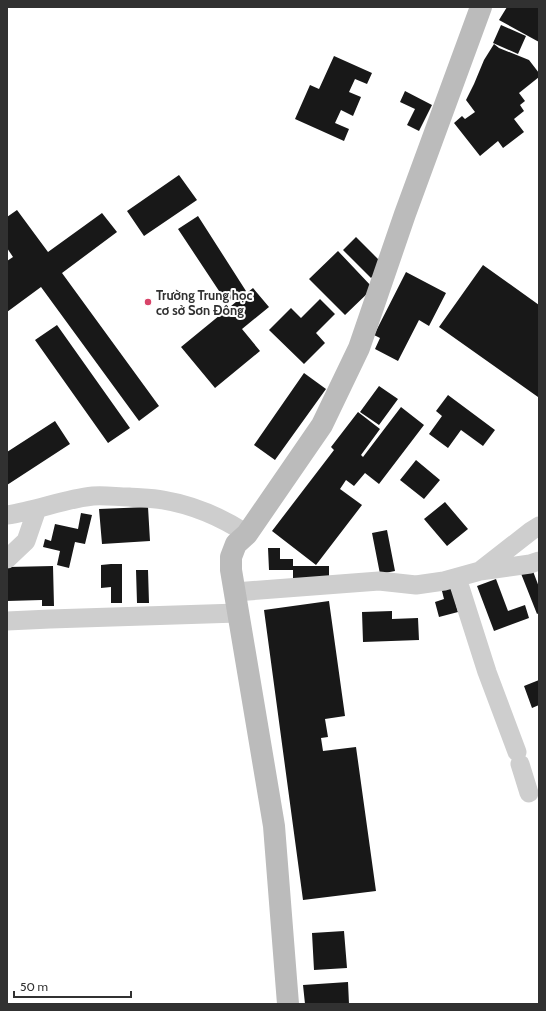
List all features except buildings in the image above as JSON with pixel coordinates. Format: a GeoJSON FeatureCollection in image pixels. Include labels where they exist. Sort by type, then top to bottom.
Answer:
{"type":"FeatureCollection","features":[{"type":"Feature","properties":{"kind":"street"},"geometry":{"type":"LineString","coordinates":[[288,1004],[274,826],[236,602],[231,570],[231,557],[236,544],[247,534],[322,425],[359,348],[405,214],[481,7]]}},
{"type":"Feature","properties":{"kind":"street"},"geometry":{"type":"LineString","coordinates":[[7,515],[69,500],[94,496],[116,496],[163,500],[191,507],[230,523],[247,534]]}},
{"type":"Feature","properties":{"kind":"street"},"geometry":{"type":"LineString","coordinates":[[7,558],[26,541],[36,509]]}},
{"type":"Feature","properties":{"kind":"street"},"geometry":{"type":"LineString","coordinates":[[480,571],[539,526]]}},
{"type":"Feature","properties":{"kind":"street"},"geometry":{"type":"LineString","coordinates":[[7,621],[50,619],[236,602],[379,581],[416,585],[444,582],[480,571],[530,564],[539,561]]}},
{"type":"Feature","properties":{"kind":"street"},"geometry":{"type":"LineString","coordinates":[[457,578],[487,672],[529,793]]}},
{"type":"Feature","properties":{"kind":"place","name":"Trường Trung học cơ sở Sơn Đông"},"geometry":{"type":"Point","coordinates":[148,302]}}]}
